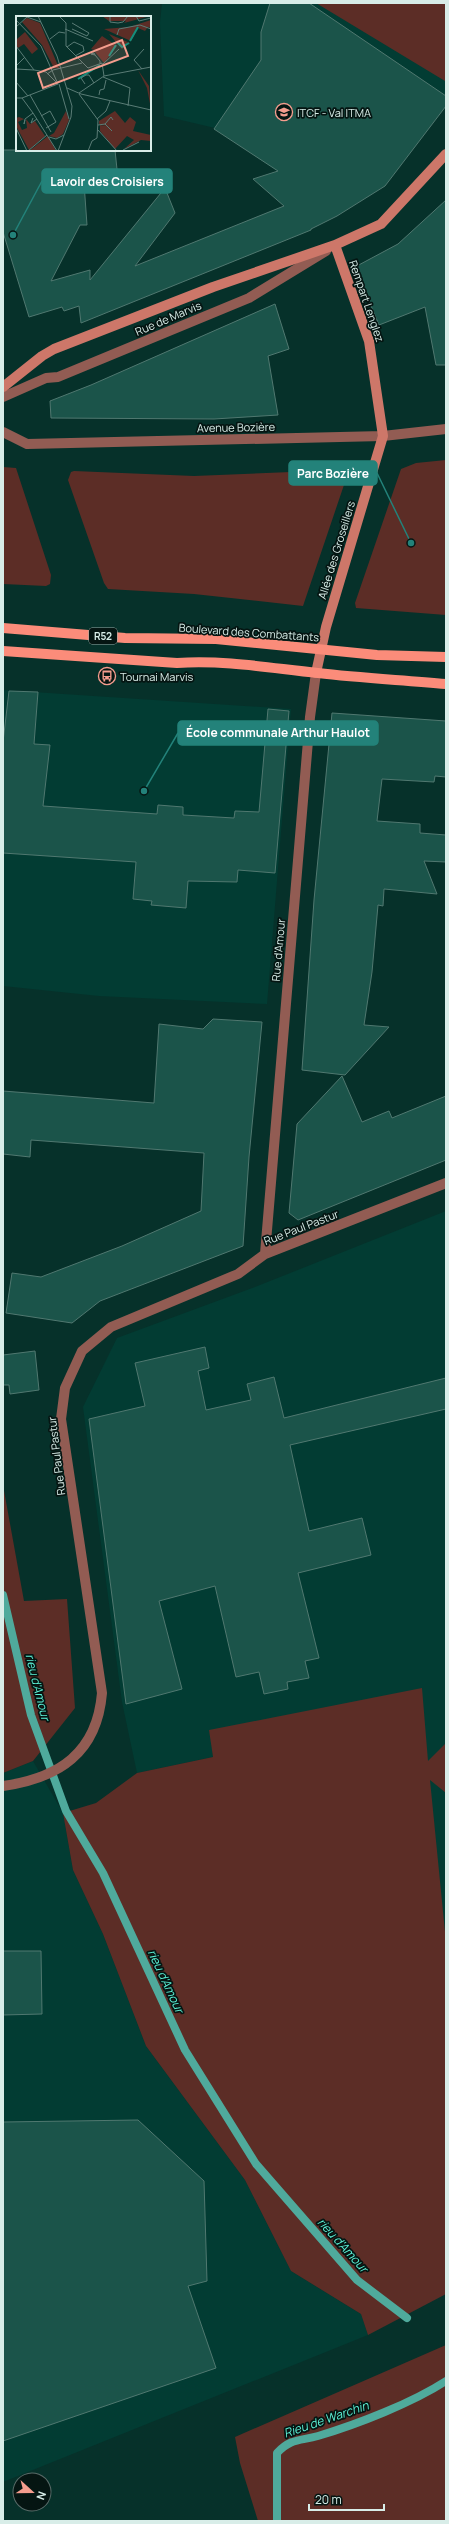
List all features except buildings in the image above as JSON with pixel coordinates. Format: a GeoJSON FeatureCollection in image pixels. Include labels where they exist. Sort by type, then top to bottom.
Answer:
{"type":"FeatureCollection","features":[{"type":"Feature","properties":{"kind":"main road","name":"Boulevard des Combattants"},"geometry":{"type":"LineString","coordinates":[[3,628],[125,638],[216,639],[377,655],[446,657]]}},
{"type":"Feature","properties":{"kind":"main road","name":"R52"},"geometry":{"type":"LineString","coordinates":[[3,651],[177,663],[204,661],[253,664],[316,673],[446,684]]}},
{"type":"Feature","properties":{"kind":"street","name":"Rue de Marvis"},"geometry":{"type":"LineString","coordinates":[[3,387],[42,356],[54,349],[213,288],[335,245],[381,224],[446,154]]}},
{"type":"Feature","properties":{"kind":"street","name":"Rue de Marvis"},"geometry":{"type":"LineString","coordinates":[[3,397],[46,378],[58,378],[249,298],[335,245]]}},
{"type":"Feature","properties":{"kind":"street","name":"Rempart Lenglez"},"geometry":{"type":"LineString","coordinates":[[335,245],[369,341],[383,436]]}},
{"type":"Feature","properties":{"kind":"street","name":"Avenue Bozière"},"geometry":{"type":"LineString","coordinates":[[3,432],[27,444],[383,436],[446,429]]}},
{"type":"Feature","properties":{"kind":"street","name":"Allée des Groseillers"},"geometry":{"type":"LineString","coordinates":[[320,649],[383,436]]}},
{"type":"Feature","properties":{"kind":"street","name":"Rue d'Amour"},"geometry":{"type":"LineString","coordinates":[[265,1254],[310,717],[320,649]]}},
{"type":"Feature","properties":{"kind":"street","name":"Rue Paul Pastur"},"geometry":{"type":"LineString","coordinates":[[3,1786],[48,1775],[59,1769],[77,1754],[90,1737],[100,1715],[102,1693],[61,1419],[65,1388],[82,1351],[111,1327],[238,1274],[265,1254],[446,1183]]}},
{"type":"Feature","properties":{"kind":"shaded area","name":"ITCF - Val ITMA"},"geometry":{"type":"Polygon","coordinates":[[[162,3],[446,3],[446,96],[424,83],[304,190],[215,128],[164,116],[160,23],[162,3]]]}},
{"type":"Feature","properties":{"kind":"shaded area"},"geometry":{"type":"Polygon","coordinates":[[[316,3],[446,3],[446,81],[445,81],[316,3]]]}},
{"type":"Feature","properties":{"kind":"shaded area"},"geometry":{"type":"Polygon","coordinates":[[[446,460],[446,615],[356,608],[355,603],[401,469],[416,463],[446,460]]]}},
{"type":"Feature","properties":{"kind":"shaded area"},"geometry":{"type":"Polygon","coordinates":[[[3,467],[16,468],[51,575],[50,584],[46,586],[3,584],[3,467]]]}},
{"type":"Feature","properties":{"kind":"shaded area"},"geometry":{"type":"Polygon","coordinates":[[[340,470],[345,472],[346,479],[303,606],[194,594],[108,589],[104,583],[68,480],[71,472],[74,471],[194,476],[340,470]]]}},
{"type":"Feature","properties":{"kind":"shaded area"},"geometry":{"type":"Polygon","coordinates":[[[3,690],[291,709],[267,1004],[99,996],[3,986],[3,690]]]}},
{"type":"Feature","properties":{"kind":"shaded area"},"geometry":{"type":"Polygon","coordinates":[[[446,1211],[445,1943],[210,1730],[213,1757],[137,1773],[122,1702],[83,1407],[117,1338],[255,1287],[446,1211]]]}},
{"type":"Feature","properties":{"kind":"shaded area"},"geometry":{"type":"Polygon","coordinates":[[[3,1485],[24,1601],[67,1599],[75,1708],[33,1761],[3,1773],[3,1485]]]}},
{"type":"Feature","properties":{"kind":"shaded area"},"geometry":{"type":"Polygon","coordinates":[[[422,1688],[428,1761],[446,1743],[446,1793],[430,1780],[446,1942],[446,2294],[368,2335],[361,2314],[291,2271],[245,2180],[146,2046],[103,1934],[73,1870],[63,1813],[96,1803],[137,1773],[213,1757],[209,1730],[422,1688]]]}},
{"type":"Feature","properties":{"kind":"shaded area"},"geometry":{"type":"Polygon","coordinates":[[[33,1761],[63,1813],[73,1870],[103,1934],[146,2046],[245,2180],[291,2271],[361,2314],[368,2335],[28,2472],[12,2472],[12,2478],[3,2482],[3,1773],[33,1761]]]}},
{"type":"Feature","properties":{"kind":"shaded area"},"geometry":{"type":"Polygon","coordinates":[[[446,2345],[446,2521],[258,2521],[240,2463],[235,2437],[446,2345]]]}},
{"type":"Feature","properties":{"kind":"waterway","name":"rieu d'Amour"},"geometry":{"type":"LineString","coordinates":[[3,1595],[31,1715],[66,1811],[103,1873],[185,2050],[256,2164],[357,2280],[407,2318]]}},
{"type":"Feature","properties":{"kind":"waterway","name":"Rieu de Warchin"},"geometry":{"type":"LineString","coordinates":[[277,2521],[277,2453],[282,2448],[291,2442],[318,2436],[367,2419],[401,2405],[446,2381]]}},
{"type":"Feature","properties":{"kind":"place","name":"ITCF - Val ITMA"},"geometry":{"type":"Point","coordinates":[284,112]}},
{"type":"Feature","properties":{"kind":"place","name":"Lavoir des Croisiers"},"geometry":{"type":"Point","coordinates":[13,235]}},
{"type":"Feature","properties":{"kind":"place","name":"Parc Bozière"},"geometry":{"type":"Point","coordinates":[411,543]}},
{"type":"Feature","properties":{"kind":"place","name":"Tournai Marvis"},"geometry":{"type":"Point","coordinates":[107,676]}},
{"type":"Feature","properties":{"kind":"place","name":"École communale Arthur Haulot"},"geometry":{"type":"Point","coordinates":[144,791]}}]}
